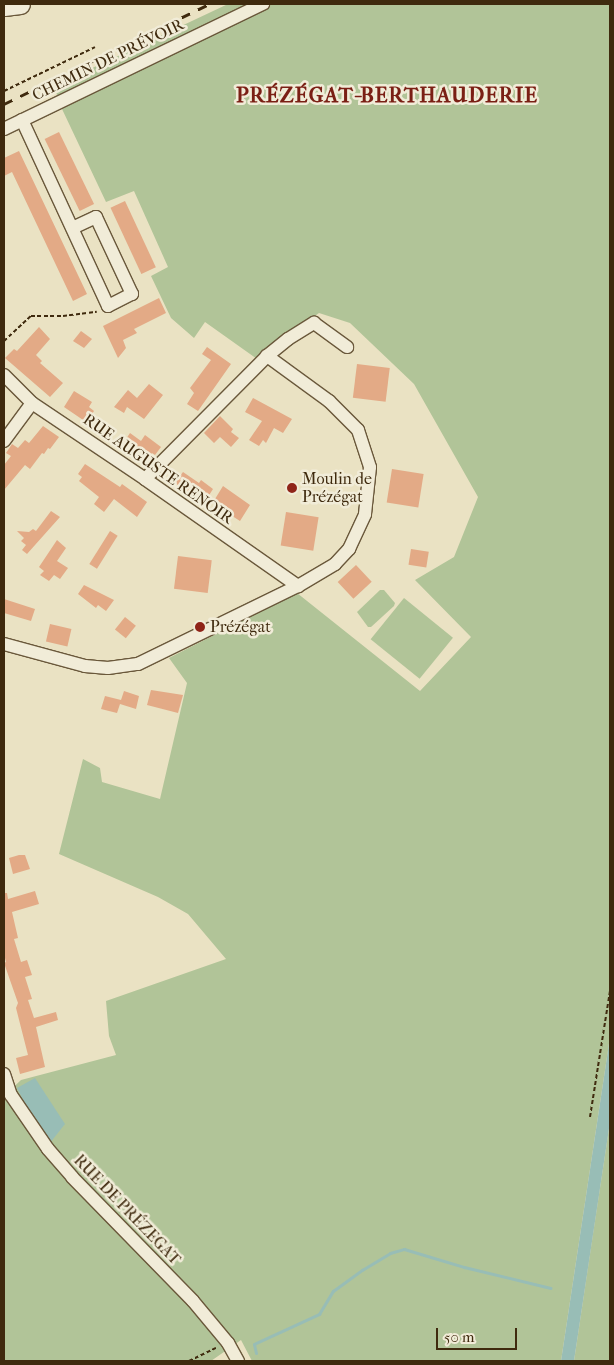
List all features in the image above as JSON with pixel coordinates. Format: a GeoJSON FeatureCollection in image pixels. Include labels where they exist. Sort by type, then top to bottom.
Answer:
{"type":"FeatureCollection","features":[{"type":"Feature","properties":{"kind":"main road"},"geometry":{"type":"LineString","coordinates":[[4,6],[20,4]]}},
{"type":"Feature","properties":{"kind":"street","name":"CHEMIN DE PRÉVOIR"},"geometry":{"type":"LineString","coordinates":[[4,129],[263,4]]}},
{"type":"Feature","properties":{"kind":"street"},"geometry":{"type":"LineString","coordinates":[[22,120],[108,306],[132,294],[96,217],[72,228]]}},
{"type":"Feature","properties":{"kind":"street"},"geometry":{"type":"LineString","coordinates":[[145,479],[266,356],[288,339],[314,323],[346,346]]}},
{"type":"Feature","properties":{"kind":"street"},"geometry":{"type":"LineString","coordinates":[[4,644],[85,666],[108,668],[138,664],[298,586],[334,564],[349,549],[365,514],[370,468],[358,430],[329,401],[266,356]]}},
{"type":"Feature","properties":{"kind":"street","name":"RUE AUGUSTE RENOIR"},"geometry":{"type":"LineString","coordinates":[[4,375],[32,402],[298,586]]}},
{"type":"Feature","properties":{"kind":"street"},"geometry":{"type":"LineString","coordinates":[[4,441],[32,402]]}},
{"type":"Feature","properties":{"kind":"street","name":"RUE DE PRÉZEGAT"},"geometry":{"type":"LineString","coordinates":[[4,1074],[11,1096],[48,1149],[72,1178],[193,1301],[228,1343],[238,1361]]}},
{"type":"Feature","properties":{"kind":"path"},"geometry":{"type":"LineString","coordinates":[[4,91],[95,47]]}},
{"type":"Feature","properties":{"kind":"path"},"geometry":{"type":"LineString","coordinates":[[4,341],[31,316],[63,316],[97,312],[108,306]]}},
{"type":"Feature","properties":{"kind":"path"},"geometry":{"type":"LineString","coordinates":[[590,1117],[610,991]]}},
{"type":"Feature","properties":{"kind":"path"},"geometry":{"type":"LineString","coordinates":[[189,1361],[228,1343]]}},
{"type":"Feature","properties":{"kind":"green space"},"geometry":{"type":"Polygon","coordinates":[[[228,4],[610,4],[610,1037],[561,1361],[252,1361],[241,1340],[211,1361],[4,1361],[4,1096],[21,1080],[116,1055],[109,1036],[106,1001],[226,959],[188,914],[158,897],[59,854],[83,759],[100,768],[102,782],[160,799],[187,683],[169,658],[297,593],[420,691],[471,637],[415,580],[454,557],[478,497],[414,384],[350,323],[319,313],[257,359],[205,322],[194,338],[171,318],[151,276],[168,267],[134,191],[106,202],[62,109],[54,86],[228,4]]]}},
{"type":"Feature","properties":{"kind":"green space"},"geometry":{"type":"Polygon","coordinates":[[[380,590],[384,590],[395,603],[371,627],[368,627],[357,612],[380,590]]]}},
{"type":"Feature","properties":{"kind":"green space"},"geometry":{"type":"Polygon","coordinates":[[[404,598],[453,638],[420,679],[371,639],[404,598]]]}},
{"type":"Feature","properties":{"kind":"green space"},"geometry":{"type":"Polygon","coordinates":[[[610,1122],[610,1361],[574,1361],[593,1234],[610,1122]]]}},
{"type":"Feature","properties":{"kind":"water"},"geometry":{"type":"Polygon","coordinates":[[[610,1037],[610,1122],[574,1361],[561,1361],[610,1037]]]}},
{"type":"Feature","properties":{"kind":"water"},"geometry":{"type":"Polygon","coordinates":[[[35,1078],[65,1124],[50,1143],[36,1125],[17,1088],[35,1078]]]}},
{"type":"Feature","properties":{"kind":"building"},"geometry":{"type":"Polygon","coordinates":[[[59,132],[94,204],[80,211],[45,139],[59,132]]]}},
{"type":"Feature","properties":{"kind":"building"},"geometry":{"type":"Polygon","coordinates":[[[19,151],[87,294],[73,301],[12,172],[4,176],[4,158],[19,151]]]}},
{"type":"Feature","properties":{"kind":"building"},"geometry":{"type":"Polygon","coordinates":[[[125,201],[156,267],[141,274],[110,208],[125,201]]]}},
{"type":"Feature","properties":{"kind":"building"},"geometry":{"type":"Polygon","coordinates":[[[159,298],[166,313],[134,329],[137,333],[123,340],[126,348],[118,358],[103,326],[159,298]]]}},
{"type":"Feature","properties":{"kind":"building"},"geometry":{"type":"Polygon","coordinates":[[[39,327],[50,339],[36,355],[42,361],[40,363],[63,383],[50,397],[5,358],[14,349],[17,351],[39,327]]]}},
{"type":"Feature","properties":{"kind":"building"},"geometry":{"type":"Polygon","coordinates":[[[81,331],[92,339],[84,348],[73,341],[81,331]]]}},
{"type":"Feature","properties":{"kind":"building"},"geometry":{"type":"Polygon","coordinates":[[[207,347],[231,364],[198,411],[187,404],[194,393],[190,388],[211,360],[202,354],[207,347]]]}},
{"type":"Feature","properties":{"kind":"building"},"geometry":{"type":"Polygon","coordinates":[[[357,364],[390,368],[386,402],[353,398],[357,364]]]}},
{"type":"Feature","properties":{"kind":"building"},"geometry":{"type":"Polygon","coordinates":[[[149,384],[163,395],[144,419],[127,407],[124,413],[114,407],[128,390],[137,398],[149,384]]]}},
{"type":"Feature","properties":{"kind":"building"},"geometry":{"type":"Polygon","coordinates":[[[74,391],[92,402],[89,407],[94,411],[86,422],[64,407],[74,391]]]}},
{"type":"Feature","properties":{"kind":"building"},"geometry":{"type":"Polygon","coordinates":[[[253,398],[292,419],[283,433],[274,428],[266,443],[263,440],[259,446],[249,440],[262,421],[245,412],[253,398]]]}},
{"type":"Feature","properties":{"kind":"building"},"geometry":{"type":"Polygon","coordinates":[[[220,416],[233,429],[231,432],[239,438],[231,447],[220,437],[214,443],[204,433],[220,416]]]}},
{"type":"Feature","properties":{"kind":"building"},"geometry":{"type":"Polygon","coordinates":[[[43,426],[59,437],[50,449],[48,448],[44,454],[42,453],[30,469],[25,465],[4,490],[4,465],[11,456],[6,453],[12,444],[18,448],[25,440],[29,443],[43,426]]]}},
{"type":"Feature","properties":{"kind":"building"},"geometry":{"type":"Polygon","coordinates":[[[130,433],[141,441],[145,435],[161,447],[155,455],[152,453],[150,455],[142,450],[140,452],[136,449],[134,452],[122,445],[130,433]]]}},
{"type":"Feature","properties":{"kind":"building"},"geometry":{"type":"Polygon","coordinates":[[[85,464],[120,487],[122,484],[147,502],[137,517],[114,499],[104,512],[94,504],[99,497],[79,481],[82,477],[78,474],[85,464]]]}},
{"type":"Feature","properties":{"kind":"building"},"geometry":{"type":"Polygon","coordinates":[[[392,469],[424,474],[418,508],[387,503],[392,469]]]}},
{"type":"Feature","properties":{"kind":"building"},"geometry":{"type":"Polygon","coordinates":[[[183,472],[199,483],[201,480],[213,489],[204,503],[175,483],[183,472]]]}},
{"type":"Feature","properties":{"kind":"building"},"geometry":{"type":"Polygon","coordinates":[[[223,486],[250,505],[240,521],[226,512],[228,508],[215,499],[223,486]]]}},
{"type":"Feature","properties":{"kind":"building"},"geometry":{"type":"Polygon","coordinates":[[[51,511],[60,517],[27,554],[22,550],[26,545],[21,541],[24,538],[17,531],[29,532],[33,529],[36,531],[51,511]]]}},
{"type":"Feature","properties":{"kind":"building"},"geometry":{"type":"Polygon","coordinates":[[[286,512],[319,517],[313,551],[281,546],[286,512]]]}},
{"type":"Feature","properties":{"kind":"building"},"geometry":{"type":"Polygon","coordinates":[[[110,531],[118,536],[97,569],[89,564],[110,531]]]}},
{"type":"Feature","properties":{"kind":"building"},"geometry":{"type":"Polygon","coordinates":[[[57,540],[66,548],[57,561],[68,568],[60,579],[54,575],[49,581],[40,575],[44,571],[39,567],[57,540]]]}},
{"type":"Feature","properties":{"kind":"building"},"geometry":{"type":"Polygon","coordinates":[[[411,549],[429,552],[426,568],[408,565],[411,549]]]}},
{"type":"Feature","properties":{"kind":"building"},"geometry":{"type":"Polygon","coordinates":[[[178,556],[212,560],[208,593],[174,589],[178,556]]]}},
{"type":"Feature","properties":{"kind":"building"},"geometry":{"type":"Polygon","coordinates":[[[356,565],[372,582],[353,599],[338,582],[356,565]]]}},
{"type":"Feature","properties":{"kind":"building"},"geometry":{"type":"Polygon","coordinates":[[[84,585],[114,600],[106,611],[98,605],[96,608],[78,594],[84,585]]]}},
{"type":"Feature","properties":{"kind":"building"},"geometry":{"type":"Polygon","coordinates":[[[4,599],[35,609],[31,621],[4,613],[4,599]]]}},
{"type":"Feature","properties":{"kind":"building"},"geometry":{"type":"Polygon","coordinates":[[[125,617],[136,626],[126,638],[115,629],[125,617]]]}},
{"type":"Feature","properties":{"kind":"building"},"geometry":{"type":"Polygon","coordinates":[[[50,624],[71,629],[67,646],[46,642],[50,624]]]}},
{"type":"Feature","properties":{"kind":"building"},"geometry":{"type":"Polygon","coordinates":[[[151,690],[183,695],[178,713],[147,705],[151,690]]]}},
{"type":"Feature","properties":{"kind":"building"},"geometry":{"type":"Polygon","coordinates":[[[124,691],[139,696],[136,709],[120,704],[117,713],[101,709],[105,696],[121,700],[124,691]]]}},
{"type":"Feature","properties":{"kind":"building"},"geometry":{"type":"Polygon","coordinates":[[[25,855],[30,869],[13,874],[9,858],[25,855]]]}},
{"type":"Feature","properties":{"kind":"building"},"geometry":{"type":"Polygon","coordinates":[[[35,891],[39,904],[12,912],[18,938],[14,939],[21,962],[27,960],[32,975],[25,977],[32,999],[28,1000],[34,1018],[56,1012],[58,1020],[36,1027],[45,1067],[20,1074],[16,1058],[28,1055],[16,1008],[18,1003],[4,963],[6,962],[4,954],[4,893],[7,893],[8,899],[35,891]]]}},
{"type":"Feature","properties":{"kind":"waterway"},"geometry":{"type":"LineString","coordinates":[[256,1353],[254,1344],[319,1314],[333,1291],[390,1253],[404,1249],[464,1267],[551,1288]]}},
{"type":"Feature","properties":{"kind":"railway"},"geometry":{"type":"LineString","coordinates":[[4,104],[209,4]]}},
{"type":"Feature","properties":{"kind":"place","name":"Moulin de Prézégat"},"geometry":{"type":"Point","coordinates":[292,488]}},
{"type":"Feature","properties":{"kind":"place","name":"Prézégat"},"geometry":{"type":"Point","coordinates":[200,627]}},
{"type":"Feature","properties":{"kind":"district","name":"PRÉZÉGAT-BERTHAUDERIE"},"geometry":{"type":"Point","coordinates":[387,95]}}]}
